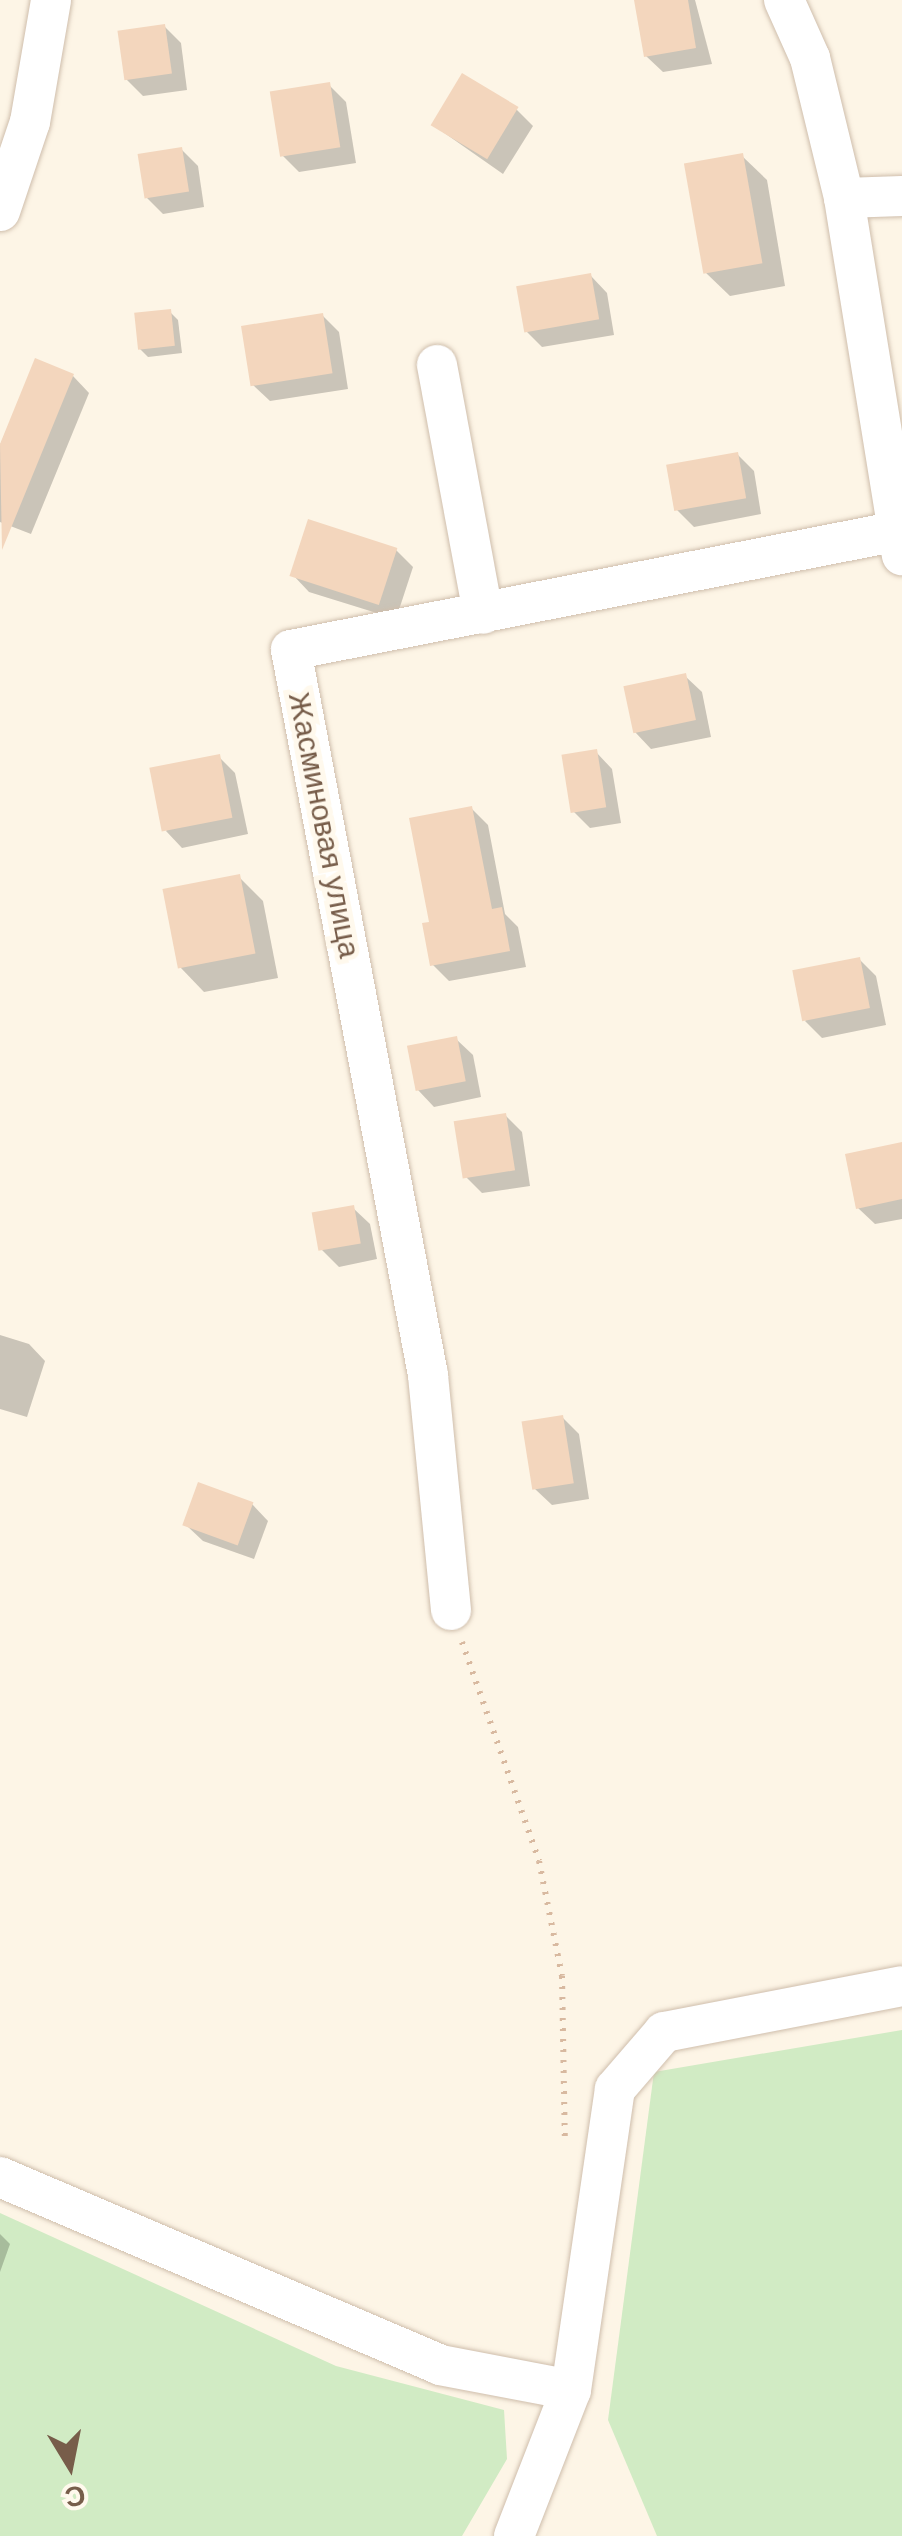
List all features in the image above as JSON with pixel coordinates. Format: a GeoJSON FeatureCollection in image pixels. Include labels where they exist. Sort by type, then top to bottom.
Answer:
{"type":"FeatureCollection","features":[{"type":"Feature","properties":{"kind":"street"},"geometry":{"type":"LineString","coordinates":[[0,211],[30,122],[51,0]]}},
{"type":"Feature","properties":{"kind":"street"},"geometry":{"type":"LineString","coordinates":[[784,0],[810,58],[844,198],[896,475],[900,543]]}},
{"type":"Feature","properties":{"kind":"street"},"geometry":{"type":"LineString","coordinates":[[844,198],[902,196]]}},
{"type":"Feature","properties":{"kind":"street"},"geometry":{"type":"LineString","coordinates":[[436,365],[483,614]]}},
{"type":"Feature","properties":{"kind":"street","name":"Жасминовая улица"},"geometry":{"type":"LineString","coordinates":[[451,1610],[428,1375],[291,650],[900,543]]}},
{"type":"Feature","properties":{"kind":"street"},"geometry":{"type":"LineString","coordinates":[[514,2536],[571,2390],[615,2089],[664,2032],[902,1986]]}},
{"type":"Feature","properties":{"kind":"street"},"geometry":{"type":"LineString","coordinates":[[0,2177],[440,2365],[571,2390]]}},
{"type":"Feature","properties":{"kind":"path"},"geometry":{"type":"LineString","coordinates":[[451,1610],[540,1861],[562,1976],[566,2154]]}},
{"type":"Feature","properties":{"kind":"green space"},"geometry":{"type":"Polygon","coordinates":[[[902,2030],[902,2536],[657,2536],[608,2420],[654,2072],[902,2030]]]}},
{"type":"Feature","properties":{"kind":"green space"},"geometry":{"type":"Polygon","coordinates":[[[0,2213],[336,2366],[504,2410],[507,2459],[462,2536],[0,2536],[0,2213]]]}},
{"type":"Feature","properties":{"kind":"building"},"geometry":{"type":"Polygon","coordinates":[[[634,0],[688,0],[696,48],[644,57],[634,0]]]}},
{"type":"Feature","properties":{"kind":"building"},"geometry":{"type":"Polygon","coordinates":[[[165,24],[172,74],[124,80],[117,31],[165,24]]]}},
{"type":"Feature","properties":{"kind":"building"},"geometry":{"type":"Polygon","coordinates":[[[462,73],[519,107],[487,159],[431,125],[462,73]]]}},
{"type":"Feature","properties":{"kind":"building"},"geometry":{"type":"Polygon","coordinates":[[[330,82],[340,147],[280,157],[270,92],[330,82]]]}},
{"type":"Feature","properties":{"kind":"building"},"geometry":{"type":"Polygon","coordinates":[[[182,147],[189,191],[145,198],[138,154],[182,147]]]}},
{"type":"Feature","properties":{"kind":"building"},"geometry":{"type":"Polygon","coordinates":[[[743,153],[762,263],[703,274],[684,163],[743,153]]]}},
{"type":"Feature","properties":{"kind":"building"},"geometry":{"type":"Polygon","coordinates":[[[591,273],[599,319],[524,332],[516,286],[591,273]]]}},
{"type":"Feature","properties":{"kind":"building"},"geometry":{"type":"Polygon","coordinates":[[[171,309],[175,346],[138,350],[134,313],[171,309]]]}},
{"type":"Feature","properties":{"kind":"building"},"geometry":{"type":"Polygon","coordinates":[[[323,313],[333,373],[251,386],[241,326],[323,313]]]}},
{"type":"Feature","properties":{"kind":"building"},"geometry":{"type":"Polygon","coordinates":[[[35,358],[74,374],[2,550],[0,444],[35,358]]]}},
{"type":"Feature","properties":{"kind":"building"},"geometry":{"type":"Polygon","coordinates":[[[738,452],[746,498],[674,511],[666,465],[738,452]]]}},
{"type":"Feature","properties":{"kind":"building"},"geometry":{"type":"Polygon","coordinates":[[[308,519],[397,548],[379,605],[289,576],[308,519]]]}},
{"type":"Feature","properties":{"kind":"building"},"geometry":{"type":"Polygon","coordinates":[[[686,673],[696,720],[633,733],[623,686],[686,673]]]}},
{"type":"Feature","properties":{"kind":"building"},"geometry":{"type":"Polygon","coordinates":[[[597,749],[606,807],[571,813],[561,755],[597,749]]]}},
{"type":"Feature","properties":{"kind":"building"},"geometry":{"type":"Polygon","coordinates":[[[220,754],[232,818],[162,832],[149,768],[220,754]]]}},
{"type":"Feature","properties":{"kind":"building"},"geometry":{"type":"Polygon","coordinates":[[[472,806],[492,909],[502,907],[510,951],[430,966],[422,923],[429,922],[409,818],[472,806]]]}},
{"type":"Feature","properties":{"kind":"building"},"geometry":{"type":"Polygon","coordinates":[[[240,874],[255,954],[178,969],[162,889],[240,874]]]}},
{"type":"Feature","properties":{"kind":"building"},"geometry":{"type":"Polygon","coordinates":[[[860,957],[870,1008],[802,1021],[792,970],[860,957]]]}},
{"type":"Feature","properties":{"kind":"building"},"geometry":{"type":"Polygon","coordinates":[[[457,1036],[466,1081],[416,1091],[407,1046],[457,1036]]]}},
{"type":"Feature","properties":{"kind":"building"},"geometry":{"type":"Polygon","coordinates":[[[506,1113],[515,1170],[463,1179],[454,1121],[506,1113]]]}},
{"type":"Feature","properties":{"kind":"building"},"geometry":{"type":"Polygon","coordinates":[[[902,1142],[902,1199],[856,1209],[845,1154],[902,1142]]]}},
{"type":"Feature","properties":{"kind":"building"},"geometry":{"type":"Polygon","coordinates":[[[354,1205],[361,1243],[318,1251],[312,1212],[354,1205]]]}},
{"type":"Feature","properties":{"kind":"building"},"geometry":{"type":"Polygon","coordinates":[[[563,1415],[574,1483],[532,1490],[522,1422],[563,1415]]]}},
{"type":"Feature","properties":{"kind":"building"},"geometry":{"type":"Polygon","coordinates":[[[198,1482],[253,1502],[238,1545],[182,1525],[198,1482]]]}}]}
